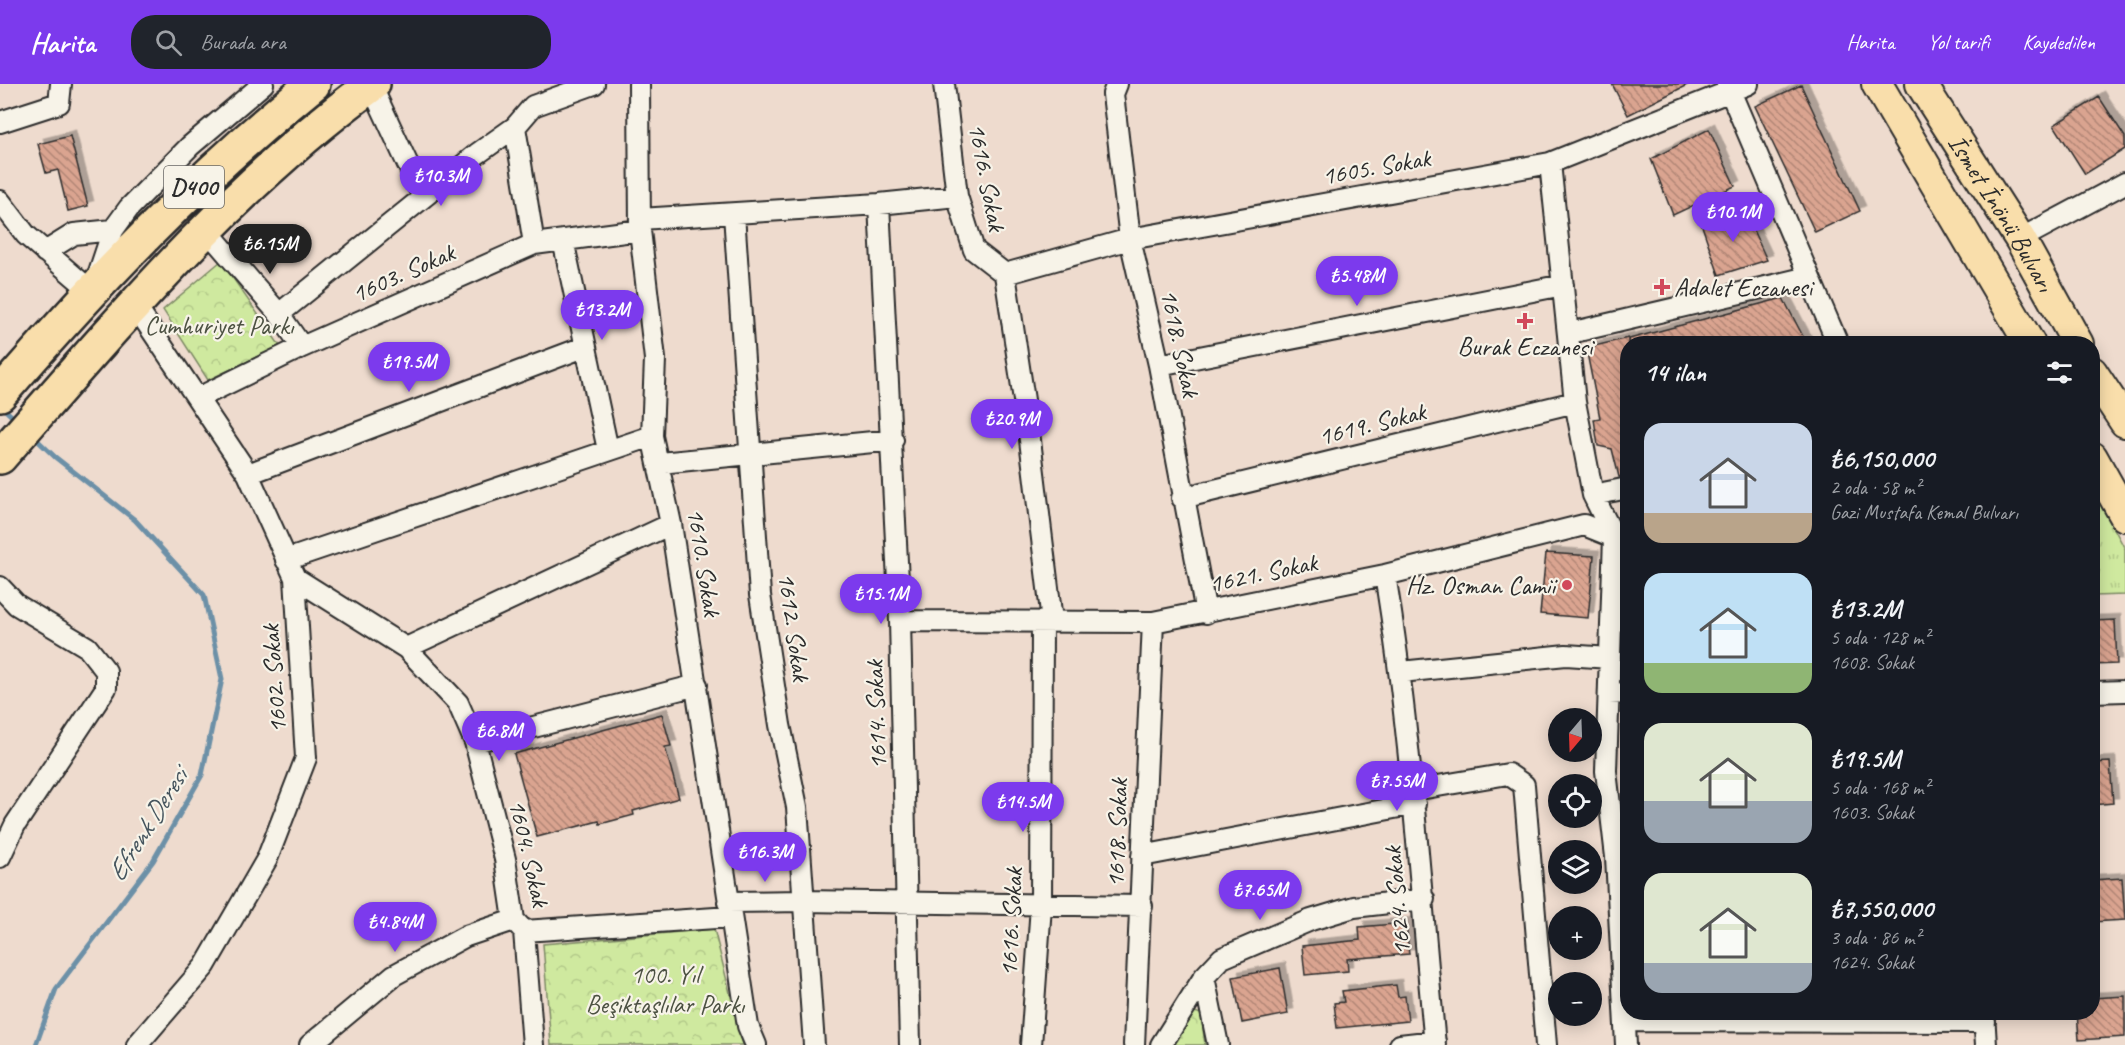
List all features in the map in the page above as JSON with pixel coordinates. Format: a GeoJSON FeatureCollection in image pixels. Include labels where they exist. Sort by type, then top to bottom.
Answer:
{"type":"FeatureCollection","features":[{"type":"Feature","properties":{"kind":"highway","name":"D400"},"geometry":{"type":"LineString","coordinates":[[0,394],[89,292],[191,189],[313,84]]}},
{"type":"Feature","properties":{"kind":"highway","name":"D400"},"geometry":{"type":"LineString","coordinates":[[0,457],[134,304],[206,228],[312,130],[372,85]]}},
{"type":"Feature","properties":{"kind":"main road"},"geometry":{"type":"LineString","coordinates":[[1869,84],[1894,113]]}},
{"type":"Feature","properties":{"kind":"main road","name":"İsmet İnönü Bulvarı"},"geometry":{"type":"LineString","coordinates":[[1877,84],[2025,336]]}},
{"type":"Feature","properties":{"kind":"main road","name":"İsmet İnönü Bulvarı"},"geometry":{"type":"LineString","coordinates":[[1927,90],[2020,239],[2073,336]]}},
{"type":"Feature","properties":{"kind":"main road"},"geometry":{"type":"LineString","coordinates":[[2100,371],[2125,401]]}},
{"type":"Feature","properties":{"kind":"main road"},"geometry":{"type":"LineString","coordinates":[[2100,384],[2125,422]]}},
{"type":"Feature","properties":{"kind":"main road"},"geometry":{"type":"LineString","coordinates":[[2100,445],[2125,483]]}},
{"type":"Feature","properties":{"kind":"main road"},"geometry":{"type":"LineString","coordinates":[[2100,471],[2125,516]]}},
{"type":"Feature","properties":{"kind":"street"},"geometry":{"type":"LineString","coordinates":[[0,122],[60,103],[62,84]]}},
{"type":"Feature","properties":{"kind":"street"},"geometry":{"type":"LineString","coordinates":[[0,201],[26,235],[89,292],[113,230],[129,208],[190,146],[263,84]]}},
{"type":"Feature","properties":{"kind":"street"},"geometry":{"type":"LineString","coordinates":[[279,314],[423,197],[514,127],[533,106],[594,84]]}},
{"type":"Feature","properties":{"kind":"street","name":"1610. Sokak"},"geometry":{"type":"LineString","coordinates":[[639,84],[640,225],[655,359],[652,436],[660,463],[671,524],[748,1026],[756,1045]]}},
{"type":"Feature","properties":{"kind":"street","name":"1616. Sokak"},"geometry":{"type":"LineString","coordinates":[[944,84],[957,196],[974,250],[1005,274],[1030,440],[1047,622],[1041,906],[1031,1045]]}},
{"type":"Feature","properties":{"kind":"street","name":"1618. Sokak"},"geometry":{"type":"LineString","coordinates":[[1117,84],[1113,94],[1130,239],[1159,365],[1182,498],[1206,613]]}},
{"type":"Feature","properties":{"kind":"street"},"geometry":{"type":"LineString","coordinates":[[372,85],[423,197]]}},
{"type":"Feature","properties":{"kind":"street"},"geometry":{"type":"LineString","coordinates":[[1736,87],[1808,277],[1834,336]]}},
{"type":"Feature","properties":{"kind":"street","name":"1605. Sokak"},"geometry":{"type":"LineString","coordinates":[[1005,274],[1130,239],[1550,163],[1736,87]]}},
{"type":"Feature","properties":{"kind":"street"},"geometry":{"type":"LineString","coordinates":[[514,127],[534,244]]}},
{"type":"Feature","properties":{"kind":"street"},"geometry":{"type":"LineString","coordinates":[[1550,163],[1570,333],[1575,402],[1593,495],[1620,535]]}},
{"type":"Feature","properties":{"kind":"street"},"geometry":{"type":"LineString","coordinates":[[2020,239],[2125,183]]}},
{"type":"Feature","properties":{"kind":"street","name":"1603. Sokak"},"geometry":{"type":"LineString","coordinates":[[198,398],[302,347],[534,244],[640,225],[734,214],[957,196]]}},
{"type":"Feature","properties":{"kind":"street","name":"1614. Sokak"},"geometry":{"type":"LineString","coordinates":[[879,204],[900,621],[910,1045]]}},
{"type":"Feature","properties":{"kind":"street","name":"1612. Sokak"},"geometry":{"type":"LineString","coordinates":[[734,214],[760,595],[780,725],[796,807],[814,1045]]}},
{"type":"Feature","properties":{"kind":"street"},"geometry":{"type":"LineString","coordinates":[[206,228],[279,314],[302,347]]}},
{"type":"Feature","properties":{"kind":"street"},"geometry":{"type":"LineString","coordinates":[[45,252],[74,234],[113,230]]}},
{"type":"Feature","properties":{"kind":"street"},"geometry":{"type":"LineString","coordinates":[[563,240],[584,347],[608,450]]}},
{"type":"Feature","properties":{"kind":"street"},"geometry":{"type":"LineString","coordinates":[[1570,333],[1808,277]]}},
{"type":"Feature","properties":{"kind":"street"},"geometry":{"type":"LineString","coordinates":[[1159,365],[1563,285]]}},
{"type":"Feature","properties":{"kind":"street","name":"1602. Sokak"},"geometry":{"type":"LineString","coordinates":[[134,304],[248,474],[295,578],[306,758],[267,859],[222,937],[188,988],[137,1045]]}},
{"type":"Feature","properties":{"kind":"street"},"geometry":{"type":"LineString","coordinates":[[248,474],[584,347]]}},
{"type":"Feature","properties":{"kind":"street","name":"1619. Sokak"},"geometry":{"type":"LineString","coordinates":[[1182,498],[1575,402]]}},
{"type":"Feature","properties":{"kind":"street"},"geometry":{"type":"LineString","coordinates":[[286,560],[652,436]]}},
{"type":"Feature","properties":{"kind":"street"},"geometry":{"type":"LineString","coordinates":[[660,463],[749,452],[892,440]]}},
{"type":"Feature","properties":{"kind":"street"},"geometry":{"type":"LineString","coordinates":[[1593,495],[1620,490]]}},
{"type":"Feature","properties":{"kind":"street"},"geometry":{"type":"LineString","coordinates":[[406,648],[671,524]]}},
{"type":"Feature","properties":{"kind":"street","name":"1621. Sokak"},"geometry":{"type":"LineString","coordinates":[[900,621],[1153,622],[1385,575],[1584,525],[1620,536]]}},
{"type":"Feature","properties":{"kind":"street"},"geometry":{"type":"LineString","coordinates":[[1620,547],[1610,658],[1618,694],[1606,771],[1620,846]]}},
{"type":"Feature","properties":{"kind":"street","name":"1624. Sokak"},"geometry":{"type":"LineString","coordinates":[[1385,575],[1401,672],[1424,898],[1435,1043]]}},
{"type":"Feature","properties":{"kind":"street","name":"1604. Sokak"},"geometry":{"type":"LineString","coordinates":[[295,578],[406,648],[459,703],[475,742],[505,859],[519,926],[533,1045]]}},
{"type":"Feature","properties":{"kind":"street"},"geometry":{"type":"LineString","coordinates":[[0,588],[17,605],[87,647],[106,671],[106,688],[15,825],[0,857]]}},
{"type":"Feature","properties":{"kind":"street","name":"1618. Sokak"},"geometry":{"type":"LineString","coordinates":[[1134,1045],[1153,622]]}},
{"type":"Feature","properties":{"kind":"street"},"geometry":{"type":"LineString","coordinates":[[1401,672],[1566,655],[1610,658]]}},
{"type":"Feature","properties":{"kind":"street"},"geometry":{"type":"LineString","coordinates":[[475,742],[697,685]]}},
{"type":"Feature","properties":{"kind":"street"},"geometry":{"type":"LineString","coordinates":[[2100,692],[2125,691]]}},
{"type":"Feature","properties":{"kind":"street"},"geometry":{"type":"LineString","coordinates":[[1142,856],[1414,797],[1508,774],[1524,785],[1546,1045]]}},
{"type":"Feature","properties":{"kind":"street"},"geometry":{"type":"LineString","coordinates":[[1161,1045],[1204,977],[1222,958],[1311,920],[1354,908],[1424,898]]}},
{"type":"Feature","properties":{"kind":"street"},"geometry":{"type":"LineString","coordinates":[[310,1045],[394,975],[465,936],[519,926],[729,910],[802,901],[1142,906]]}},
{"type":"Feature","properties":{"kind":"street"},"geometry":{"type":"LineString","coordinates":[[1204,977],[1218,1045]]}},
{"type":"Feature","properties":{"kind":"street"},"geometry":{"type":"LineString","coordinates":[[1626,1045],[1626,1021],[1716,1020]]}},
{"type":"Feature","properties":{"kind":"street"},"geometry":{"type":"LineString","coordinates":[[1984,1020],[1986,1045]]}},
{"type":"Feature","properties":{"kind":"street"},"geometry":{"type":"LineString","coordinates":[[1400,1045],[1435,1043]]}},
{"type":"Feature","properties":{"kind":"green space","name":"Cumhuriyet Parkı"},"geometry":{"type":"Polygon","coordinates":[[[221,261],[280,346],[208,380],[163,310],[221,261]]]}},
{"type":"Feature","properties":{"kind":"green space"},"geometry":{"type":"Polygon","coordinates":[[[2100,502],[2125,549],[2125,595],[2100,596],[2100,502]]]}},
{"type":"Feature","properties":{"kind":"green space","name":"100. Yıl Beşiktaşlılar Parkı"},"geometry":{"type":"Polygon","coordinates":[[[714,929],[743,1045],[551,1045],[543,944],[714,929]]]}},
{"type":"Feature","properties":{"kind":"green space"},"geometry":{"type":"Polygon","coordinates":[[[1192,1011],[1201,1014],[1205,1045],[1169,1045],[1192,1011]]]}},
{"type":"Feature","properties":{"kind":"building"},"geometry":{"type":"Polygon","coordinates":[[[1612,84],[1689,84],[1628,115],[1612,84]]]}},
{"type":"Feature","properties":{"kind":"building"},"geometry":{"type":"Polygon","coordinates":[[[1801,85],[1860,211],[1815,232],[1755,106],[1801,85]]]}},
{"type":"Feature","properties":{"kind":"building"},"geometry":{"type":"Polygon","coordinates":[[[2099,97],[2125,137],[2125,149],[2085,174],[2054,125],[2099,97]]]}},
{"type":"Feature","properties":{"kind":"building"},"geometry":{"type":"Polygon","coordinates":[[[1709,129],[1735,186],[1673,215],[1651,159],[1709,129]]]}},
{"type":"Feature","properties":{"kind":"building"},"geometry":{"type":"Polygon","coordinates":[[[70,136],[88,206],[68,211],[58,170],[46,173],[38,144],[70,136]]]}},
{"type":"Feature","properties":{"kind":"building"},"geometry":{"type":"Polygon","coordinates":[[[1744,211],[1767,260],[1719,275],[1701,223],[1744,211]]]}},
{"type":"Feature","properties":{"kind":"building"},"geometry":{"type":"Polygon","coordinates":[[[1783,298],[1803,336],[1640,336],[1783,298]]]}},
{"type":"Feature","properties":{"kind":"building"},"geometry":{"type":"Polygon","coordinates":[[[1620,340],[1620,477],[1612,449],[1598,446],[1594,419],[1600,418],[1586,348],[1620,340]]]}},
{"type":"Feature","properties":{"kind":"building","name":"Hz. Osman Camii"},"geometry":{"type":"Polygon","coordinates":[[[1546,553],[1594,556],[1588,618],[1540,614],[1546,553]]]}},
{"type":"Feature","properties":{"kind":"building"},"geometry":{"type":"Polygon","coordinates":[[[2115,620],[2117,664],[2100,665],[2100,621],[2115,620]]]}},
{"type":"Feature","properties":{"kind":"building"},"geometry":{"type":"Polygon","coordinates":[[[662,714],[671,746],[665,747],[679,798],[633,811],[634,815],[600,824],[599,821],[537,837],[514,754],[662,714]]]}},
{"type":"Feature","properties":{"kind":"building"},"geometry":{"type":"Polygon","coordinates":[[[2110,762],[2113,803],[2100,804],[2100,763],[2110,762]]]}},
{"type":"Feature","properties":{"kind":"building"},"geometry":{"type":"Polygon","coordinates":[[[2122,878],[2125,920],[2100,922],[2100,879],[2122,878]]]}},
{"type":"Feature","properties":{"kind":"building"},"geometry":{"type":"Polygon","coordinates":[[[1406,923],[1409,954],[1347,959],[1348,971],[1305,975],[1302,946],[1360,940],[1359,927],[1406,923]]]}},
{"type":"Feature","properties":{"kind":"building"},"geometry":{"type":"Polygon","coordinates":[[[1280,968],[1288,1014],[1242,1023],[1233,977],[1280,968]]]}},
{"type":"Feature","properties":{"kind":"building"},"geometry":{"type":"Polygon","coordinates":[[[1396,985],[1398,997],[1405,996],[1408,1021],[1337,1028],[1334,1003],[1344,1002],[1342,991],[1396,985]]]}},
{"type":"Feature","properties":{"kind":"building"},"geometry":{"type":"Polygon","coordinates":[[[2125,996],[2125,1037],[2079,1040],[2078,1020],[2100,1020],[2100,998],[2125,996]]]}},
{"type":"Feature","properties":{"kind":"waterway","name":"Efrenk Deresi"},"geometry":{"type":"LineString","coordinates":[[1,406],[18,422]]}},
{"type":"Feature","properties":{"kind":"waterway","name":"Efrenk Deresi"},"geometry":{"type":"LineString","coordinates":[[34,437],[55,457],[135,520],[204,595],[222,679],[202,775],[153,861],[56,989],[36,1045]]}},
{"type":"Feature","properties":{"kind":"place","name":"Adalet Eczanesi"},"geometry":{"type":"Point","coordinates":[1662,287]}},
{"type":"Feature","properties":{"kind":"place","name":"Burak Eczanesi"},"geometry":{"type":"Point","coordinates":[1525,321]}},
{"type":"Feature","properties":{"kind":"place","name":"Hz. Osman Camii"},"geometry":{"type":"Point","coordinates":[1567,585]}}]}
